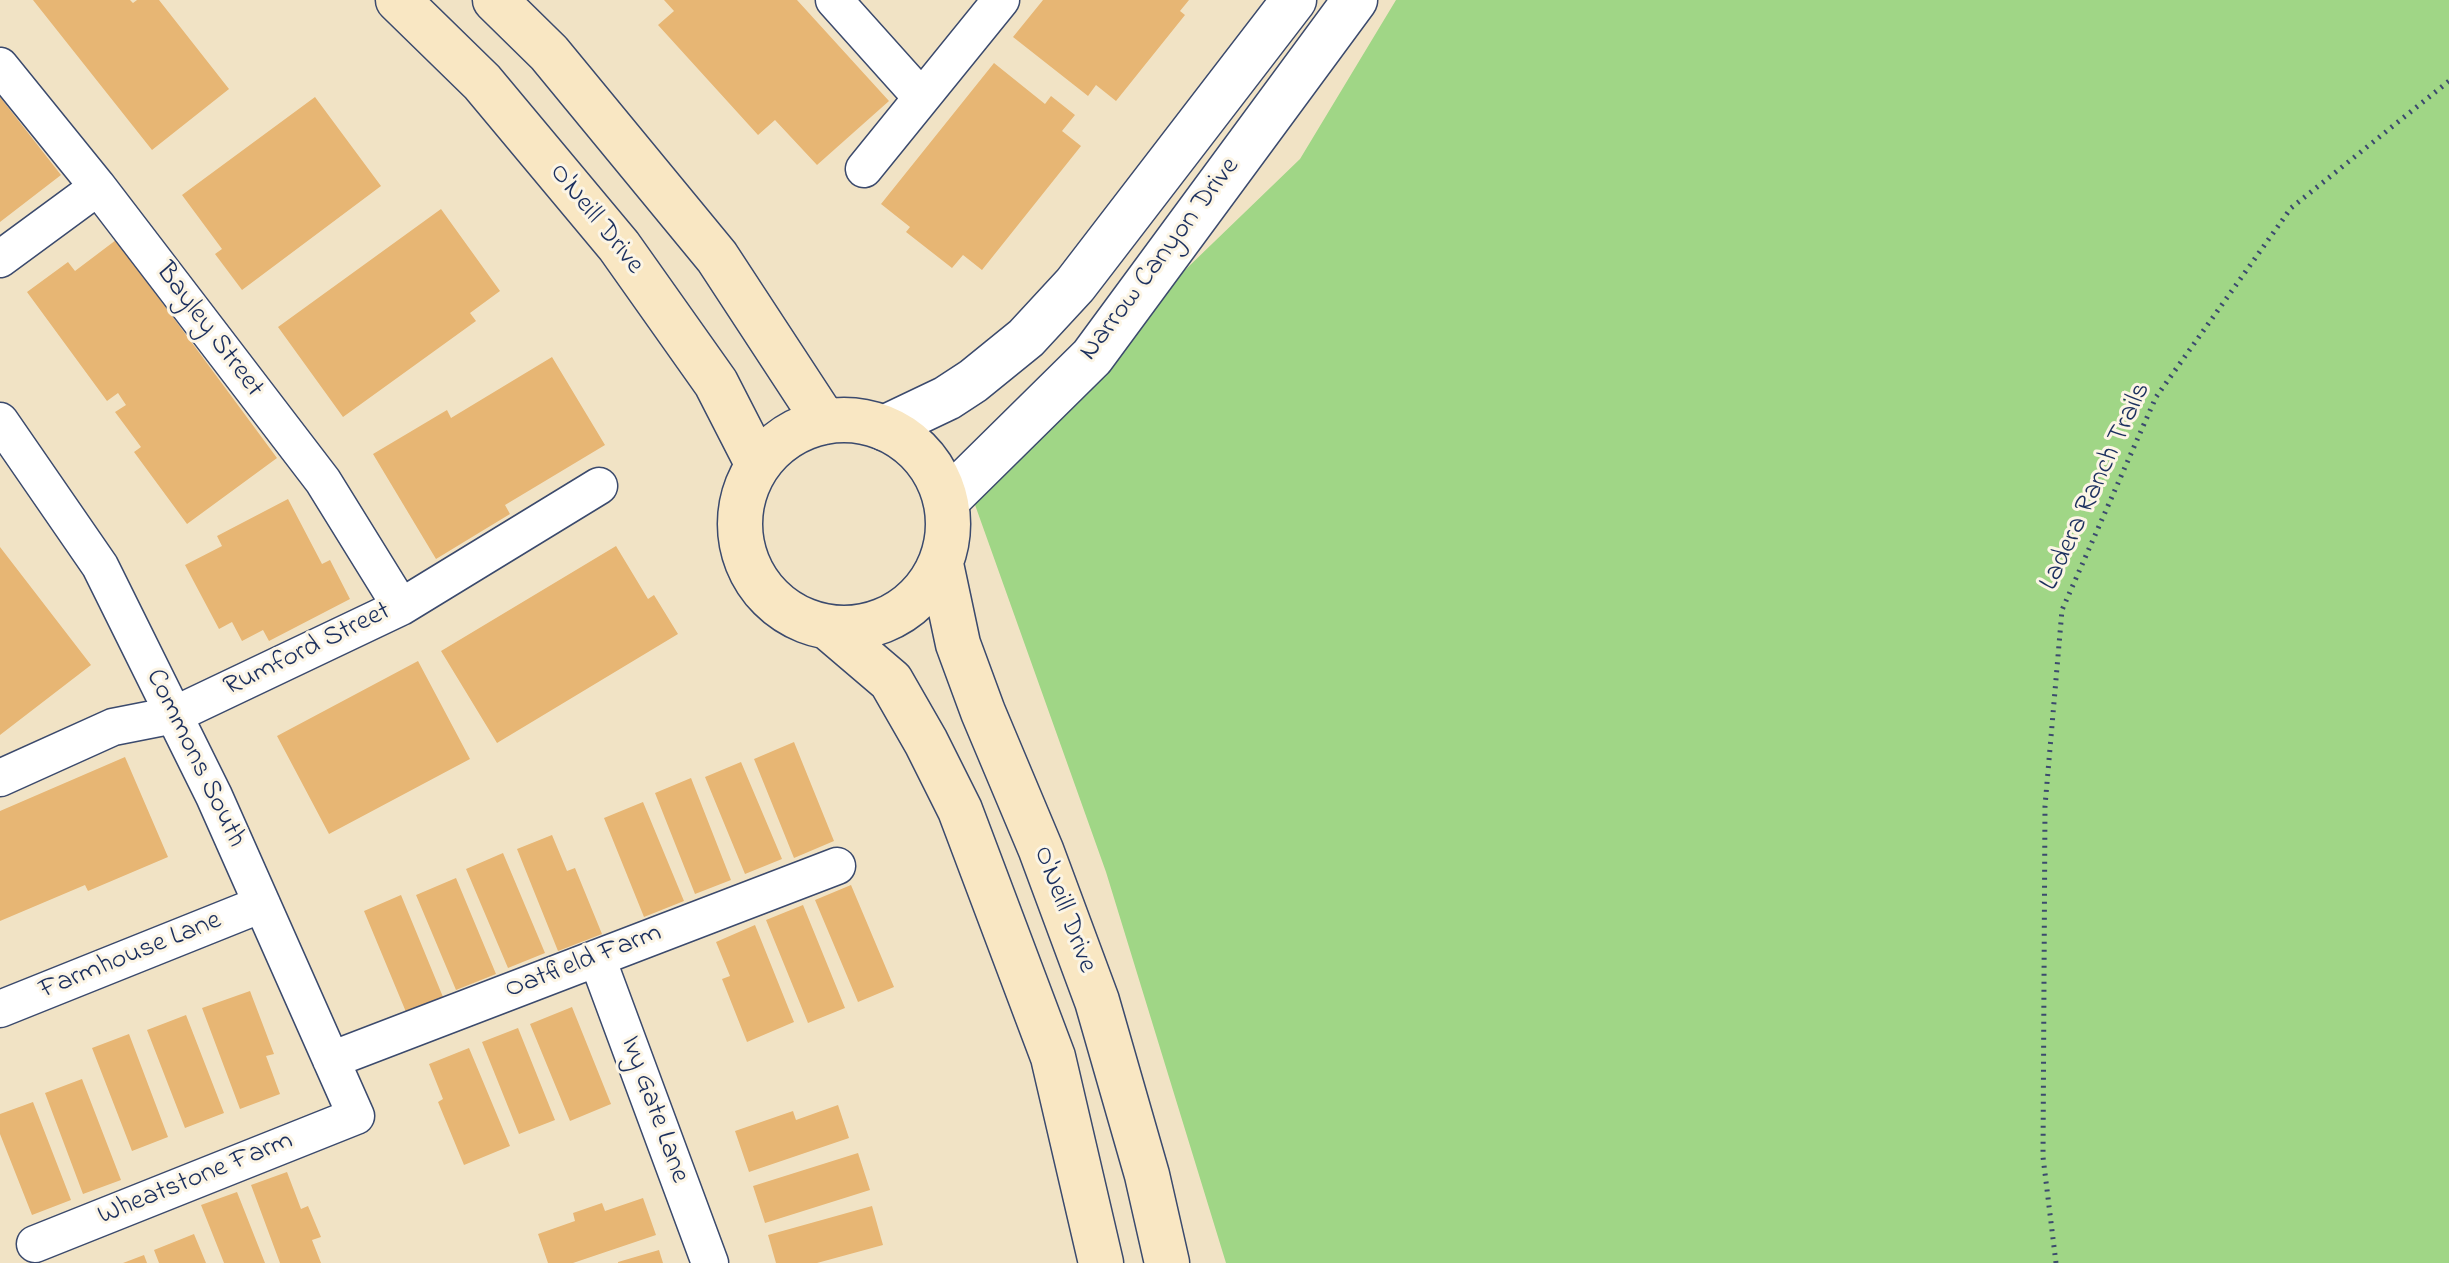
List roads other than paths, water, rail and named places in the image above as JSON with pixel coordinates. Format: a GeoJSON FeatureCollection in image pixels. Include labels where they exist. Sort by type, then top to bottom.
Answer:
{"type":"FeatureCollection","features":[{"type":"Feature","properties":{"kind":"main road","name":"O'Neill Drive"},"geometry":{"type":"LineString","coordinates":[[398,0],[482,82],[619,246],[716,383],[758,465]]}},
{"type":"Feature","properties":{"kind":"main road"},"geometry":{"type":"LineString","coordinates":[[495,0],[549,53],[717,257],[825,422]]}},
{"type":"Feature","properties":{"kind":"main road","name":"O'Neill Drive"},"geometry":{"type":"LineString","coordinates":[[854,420],[884,428],[912,445],[934,471],[946,501],[948,533],[941,564],[923,593],[896,615],[864,627],[830,629],[796,618],[767,597],[748,567],[739,533],[742,497],[758,465],[776,445],[799,430],[825,422],[854,420]]}},
{"type":"Feature","properties":{"kind":"main road","name":"O'Neill Drive"},"geometry":{"type":"LineString","coordinates":[[941,564],[958,644],[1041,850],[1097,1001],[1147,1175],[1167,1263]]}},
{"type":"Feature","properties":{"kind":"main road","name":"O'Neill Drive"},"geometry":{"type":"LineString","coordinates":[[830,629],[891,681],[960,810],[1053,1057],[1101,1263]]}},
{"type":"Feature","properties":{"kind":"street"},"geometry":{"type":"LineString","coordinates":[[864,169],[1001,0]]}},
{"type":"Feature","properties":{"kind":"street","name":"Narrow Canyon Drive"},"geometry":{"type":"LineString","coordinates":[[884,428],[947,398],[973,381],[1036,327],[1075,285],[1294,0]]}},
{"type":"Feature","properties":{"kind":"street","name":"Narrow Canyon Drive"},"geometry":{"type":"LineString","coordinates":[[946,501],[1092,357],[1355,0]]}},
{"type":"Feature","properties":{"kind":"street"},"geometry":{"type":"LineString","coordinates":[[841,3],[921,97]]}},
{"type":"Feature","properties":{"kind":"street","name":"Bayley Street"},"geometry":{"type":"LineString","coordinates":[[0,66],[98,187],[323,481],[401,607]]}},
{"type":"Feature","properties":{"kind":"street"},"geometry":{"type":"LineString","coordinates":[[0,259],[98,187]]}},
{"type":"Feature","properties":{"kind":"street","name":"Commons South"},"geometry":{"type":"LineString","coordinates":[[0,421],[100,566],[214,796],[356,1116]]}},
{"type":"Feature","properties":{"kind":"street","name":"Rumford Street"},"geometry":{"type":"LineString","coordinates":[[0,778],[113,727],[174,715],[401,607],[599,486]]}},
{"type":"Feature","properties":{"kind":"street","name":"Oatfield Farm"},"geometry":{"type":"LineString","coordinates":[[331,1060],[837,866]]}},
{"type":"Feature","properties":{"kind":"street","name":"Farmhouse Lane"},"geometry":{"type":"LineString","coordinates":[[0,1009],[262,904]]}},
{"type":"Feature","properties":{"kind":"street","name":"Ivy Gate Lane"},"geometry":{"type":"LineString","coordinates":[[597,958],[710,1263]]}},
{"type":"Feature","properties":{"kind":"street","name":"Wheatstone Farm"},"geometry":{"type":"LineString","coordinates":[[35,1244],[356,1116]]}}]}
